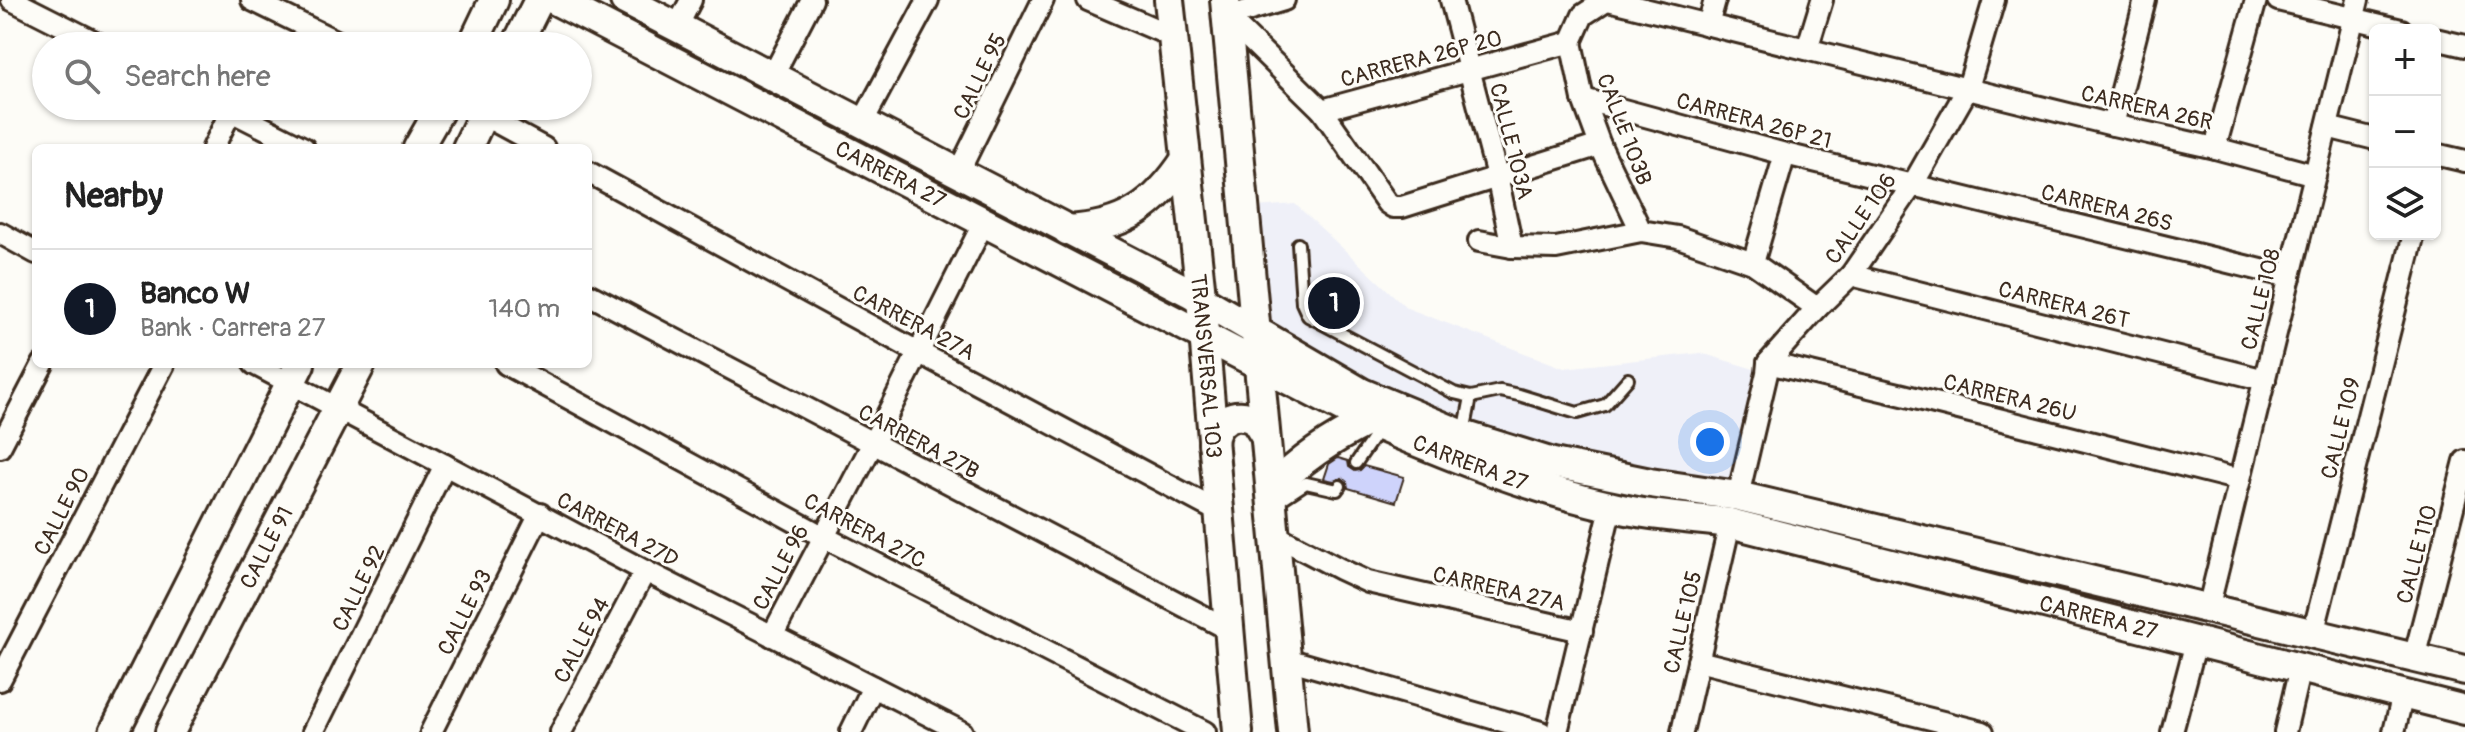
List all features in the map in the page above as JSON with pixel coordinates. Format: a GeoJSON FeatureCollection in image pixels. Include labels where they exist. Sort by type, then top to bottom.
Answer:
{"type":"FeatureCollection","features":[{"type":"Feature","properties":{"kind":"main road"},"geometry":{"type":"LineString","coordinates":[[479,32],[494,0]]}},
{"type":"Feature","properties":{"kind":"main road"},"geometry":{"type":"LineString","coordinates":[[505,0],[535,9],[523,32]]}},
{"type":"Feature","properties":{"kind":"main road","name":"CARRERA 27"},"geometry":{"type":"LineString","coordinates":[[555,0],[1374,424],[1520,481],[1611,507],[1730,523],[2465,710]]}},
{"type":"Feature","properties":{"kind":"main road","name":"CARRERA 27"},"geometry":{"type":"LineString","coordinates":[[625,0],[1200,299],[1362,393],[1463,435],[1553,463],[1650,483],[1738,496],[2465,670]]}},
{"type":"Feature","properties":{"kind":"main road","name":"TRANSVERSAL 103"},"geometry":{"type":"LineString","coordinates":[[1169,0],[1200,299],[1238,732]]}},
{"type":"Feature","properties":{"kind":"main road"},"geometry":{"type":"LineString","coordinates":[[1226,8],[1293,732]]}},
{"type":"Feature","properties":{"kind":"main road"},"geometry":{"type":"LineString","coordinates":[[420,144],[434,120]]}},
{"type":"Feature","properties":{"kind":"main road"},"geometry":{"type":"LineString","coordinates":[[469,144],[480,120]]}},
{"type":"Feature","properties":{"kind":"main road"},"geometry":{"type":"LineString","coordinates":[[1067,230],[1088,229],[1118,221],[1145,206],[1169,185],[1186,159]]}},
{"type":"Feature","properties":{"kind":"main road","name":"CALLE 91"},"geometry":{"type":"LineString","coordinates":[[170,732],[359,368]]}},
{"type":"Feature","properties":{"kind":"main road"},"geometry":{"type":"LineString","coordinates":[[114,732],[295,373]]}},
{"type":"Feature","properties":{"kind":"main road"},"geometry":{"type":"LineString","coordinates":[[1213,443],[1218,426],[1226,418],[1238,415],[1255,420],[1265,436]]}},
{"type":"Feature","properties":{"kind":"main road"},"geometry":{"type":"LineString","coordinates":[[1272,498],[1291,469],[1314,451],[1374,424]]}},
{"type":"Feature","properties":{"kind":"street"},"geometry":{"type":"LineString","coordinates":[[12,0],[75,32]]}},
{"type":"Feature","properties":{"kind":"street"},"geometry":{"type":"LineString","coordinates":[[252,0],[317,32]]}},
{"type":"Feature","properties":{"kind":"street"},"geometry":{"type":"LineString","coordinates":[[677,27],[691,0]]}},
{"type":"Feature","properties":{"kind":"street"},"geometry":{"type":"LineString","coordinates":[[772,77],[812,0]]}},
{"type":"Feature","properties":{"kind":"street"},"geometry":{"type":"LineString","coordinates":[[862,123],[928,0]]}},
{"type":"Feature","properties":{"kind":"street","name":"CALLE 95"},"geometry":{"type":"LineString","coordinates":[[958,173],[1043,0]]}},
{"type":"Feature","properties":{"kind":"street"},"geometry":{"type":"LineString","coordinates":[[1088,0],[1174,37]]}},
{"type":"Feature","properties":{"kind":"street"},"geometry":{"type":"LineString","coordinates":[[1226,8],[1284,0]]}},
{"type":"Feature","properties":{"kind":"street","name":"CALLE 103A"},"geometry":{"type":"LineString","coordinates":[[1451,0],[1497,176],[1512,247]]}},
{"type":"Feature","properties":{"kind":"street"},"geometry":{"type":"LineString","coordinates":[[1571,42],[1583,15],[1607,0],[1968,88]]}},
{"type":"Feature","properties":{"kind":"street"},"geometry":{"type":"LineString","coordinates":[[1708,25],[1715,0]]}},
{"type":"Feature","properties":{"kind":"street"},"geometry":{"type":"LineString","coordinates":[[1807,49],[1822,0]]}},
{"type":"Feature","properties":{"kind":"street","name":"CALLE 106"},"geometry":{"type":"LineString","coordinates":[[1768,363],[1851,275],[1913,184],[1968,88],[1994,0]]}},
{"type":"Feature","properties":{"kind":"street"},"geometry":{"type":"LineString","coordinates":[[2113,125],[2145,0]]}},
{"type":"Feature","properties":{"kind":"street"},"geometry":{"type":"LineString","coordinates":[[2215,148],[2256,0]]}},
{"type":"Feature","properties":{"kind":"street"},"geometry":{"type":"LineString","coordinates":[[2278,0],[2356,9],[2388,24]]}},
{"type":"Feature","properties":{"kind":"street"},"geometry":{"type":"LineString","coordinates":[[1226,8],[1322,110],[1387,203],[1393,207],[1402,207],[1600,145]]}},
{"type":"Feature","properties":{"kind":"street","name":"CALLE 108"},"geometry":{"type":"LineString","coordinates":[[2208,609],[2356,9]]}},
{"type":"Feature","properties":{"kind":"street"},"geometry":{"type":"LineString","coordinates":[[2441,40],[2465,46]]}},
{"type":"Feature","properties":{"kind":"street","name":"CARRERA 26P 20"},"geometry":{"type":"LineString","coordinates":[[1322,110],[1571,42]]}},
{"type":"Feature","properties":{"kind":"street","name":"CALLE 103B"},"geometry":{"type":"LineString","coordinates":[[1571,42],[1583,99],[1600,145],[1641,231]]}},
{"type":"Feature","properties":{"kind":"street","name":"CARRERA 26R"},"geometry":{"type":"LineString","coordinates":[[1968,88],[2315,175]]}},
{"type":"Feature","properties":{"kind":"street","name":"CARRERA 26P 21"},"geometry":{"type":"LineString","coordinates":[[1583,99],[1785,154],[1913,184]]}},
{"type":"Feature","properties":{"kind":"street"},"geometry":{"type":"LineString","coordinates":[[214,144],[222,120]]}},
{"type":"Feature","properties":{"kind":"street"},"geometry":{"type":"LineString","coordinates":[[249,120],[296,144]]}},
{"type":"Feature","properties":{"kind":"street"},"geometry":{"type":"LineString","coordinates":[[501,120],[538,144]]}},
{"type":"Feature","properties":{"kind":"street"},"geometry":{"type":"LineString","coordinates":[[2327,127],[2369,138]]}},
{"type":"Feature","properties":{"kind":"street"},"geometry":{"type":"LineString","coordinates":[[1753,263],[1785,154]]}},
{"type":"Feature","properties":{"kind":"street"},"geometry":{"type":"LineString","coordinates":[[2441,155],[2465,161]]}},
{"type":"Feature","properties":{"kind":"street","name":"CARRERA 27A"},"geometry":{"type":"LineString","coordinates":[[592,174],[1219,512]]}},
{"type":"Feature","properties":{"kind":"street","name":"CARRERA 26S"},"geometry":{"type":"LineString","coordinates":[[1913,184],[2290,277]]}},
{"type":"Feature","properties":{"kind":"street","name":"CALLE 96"},"geometry":{"type":"LineString","coordinates":[[772,636],[984,222]]}},
{"type":"Feature","properties":{"kind":"street"},"geometry":{"type":"LineString","coordinates":[[1479,241],[1512,247],[1556,248],[1641,231],[1678,237],[1753,263],[1817,308]]}},
{"type":"Feature","properties":{"kind":"street"},"geometry":{"type":"LineString","coordinates":[[0,233],[32,251]]}},
{"type":"Feature","properties":{"kind":"street","name":"CALLE 109"},"geometry":{"type":"LineString","coordinates":[[2313,634],[2412,240]]}},
{"type":"Feature","properties":{"kind":"street","name":"CARRERA 26T"},"geometry":{"type":"LineString","coordinates":[[1851,275],[2265,380]]}},
{"type":"Feature","properties":{"kind":"street","name":"CARRERA 27B"},"geometry":{"type":"LineString","coordinates":[[592,296],[1228,629]]}},
{"type":"Feature","properties":{"kind":"street"},"geometry":{"type":"LineString","coordinates":[[1738,496],[1768,363]]}},
{"type":"Feature","properties":{"kind":"street","name":"CARRERA 26U"},"geometry":{"type":"LineString","coordinates":[[1768,363],[2240,480]]}},
{"type":"Feature","properties":{"kind":"street"},"geometry":{"type":"LineString","coordinates":[[0,447],[41,368]]}},
{"type":"Feature","properties":{"kind":"street","name":"CALLE 90"},"geometry":{"type":"LineString","coordinates":[[0,680],[162,368]]}},
{"type":"Feature","properties":{"kind":"street","name":"CARRERA 27D"},"geometry":{"type":"LineString","coordinates":[[272,368],[295,373],[339,408],[645,571],[962,732]]}},
{"type":"Feature","properties":{"kind":"street","name":"CARRERA 27C"},"geometry":{"type":"LineString","coordinates":[[513,368],[824,537],[1205,732]]}},
{"type":"Feature","properties":{"kind":"street","name":"CALLE 110"},"geometry":{"type":"LineString","coordinates":[[2414,658],[2465,461]]}},
{"type":"Feature","properties":{"kind":"street","name":"CALLE 92"},"geometry":{"type":"LineString","coordinates":[[313,732],[445,465]]}},
{"type":"Feature","properties":{"kind":"street"},"geometry":{"type":"LineString","coordinates":[[1557,732],[1611,507]]}},
{"type":"Feature","properties":{"kind":"street","name":"CALLE 93"},"geometry":{"type":"LineString","coordinates":[[431,732],[540,514]]}},
{"type":"Feature","properties":{"kind":"street","name":"CALLE 105"},"geometry":{"type":"LineString","coordinates":[[1682,732],[1730,523]]}},
{"type":"Feature","properties":{"kind":"street","name":"CARRERA 27A"},"geometry":{"type":"LineString","coordinates":[[1275,535],[1368,582],[1582,631]]}},
{"type":"Feature","properties":{"kind":"street","name":"CALLE 94"},"geometry":{"type":"LineString","coordinates":[[561,732],[645,571]]}},
{"type":"Feature","properties":{"kind":"street"},"geometry":{"type":"LineString","coordinates":[[2172,732],[2196,642]]}},
{"type":"Feature","properties":{"kind":"street"},"geometry":{"type":"LineString","coordinates":[[1287,659],[1541,732]]}},
{"type":"Feature","properties":{"kind":"street"},"geometry":{"type":"LineString","coordinates":[[1698,661],[1983,732]]}},
{"type":"Feature","properties":{"kind":"street"},"geometry":{"type":"LineString","coordinates":[[2285,732],[2300,668]]}},
{"type":"Feature","properties":{"kind":"street"},"geometry":{"type":"LineString","coordinates":[[851,732],[873,687]]}},
{"type":"Feature","properties":{"kind":"street"},"geometry":{"type":"LineString","coordinates":[[2394,732],[2403,694]]}},
{"type":"Feature","properties":{"kind":"lane"},"geometry":{"type":"LineString","coordinates":[[1298,244],[1302,303],[1308,316],[1454,393],[1471,397],[1500,391],[1577,413],[1605,405],[1628,379]]}},
{"type":"Feature","properties":{"kind":"lane"},"geometry":{"type":"LineString","coordinates":[[1463,435],[1471,397]]}},
{"type":"Feature","properties":{"kind":"lane"},"geometry":{"type":"LineString","coordinates":[[1356,463],[1374,424]]}},
{"type":"Feature","properties":{"kind":"lane"},"geometry":{"type":"LineString","coordinates":[[1272,498],[1306,483],[1337,490],[1340,486]]}},
{"type":"Feature","properties":{"kind":"shaded area"},"geometry":{"type":"Polygon","coordinates":[[[1295,204],[1407,308],[1564,368],[1701,353],[1767,373],[1738,496],[1553,463],[1257,331],[1245,208],[1295,204]]]}},
{"type":"Feature","properties":{"kind":"building"},"geometry":{"type":"Polygon","coordinates":[[[1338,458],[1348,461],[1349,467],[1355,471],[1364,466],[1404,477],[1396,502],[1348,488],[1342,478],[1334,481],[1324,479],[1329,464],[1338,458]]]}},
{"type":"Feature","properties":{"kind":"place","name":"Banco W"},"geometry":{"type":"Point","coordinates":[1334,303]}}]}
